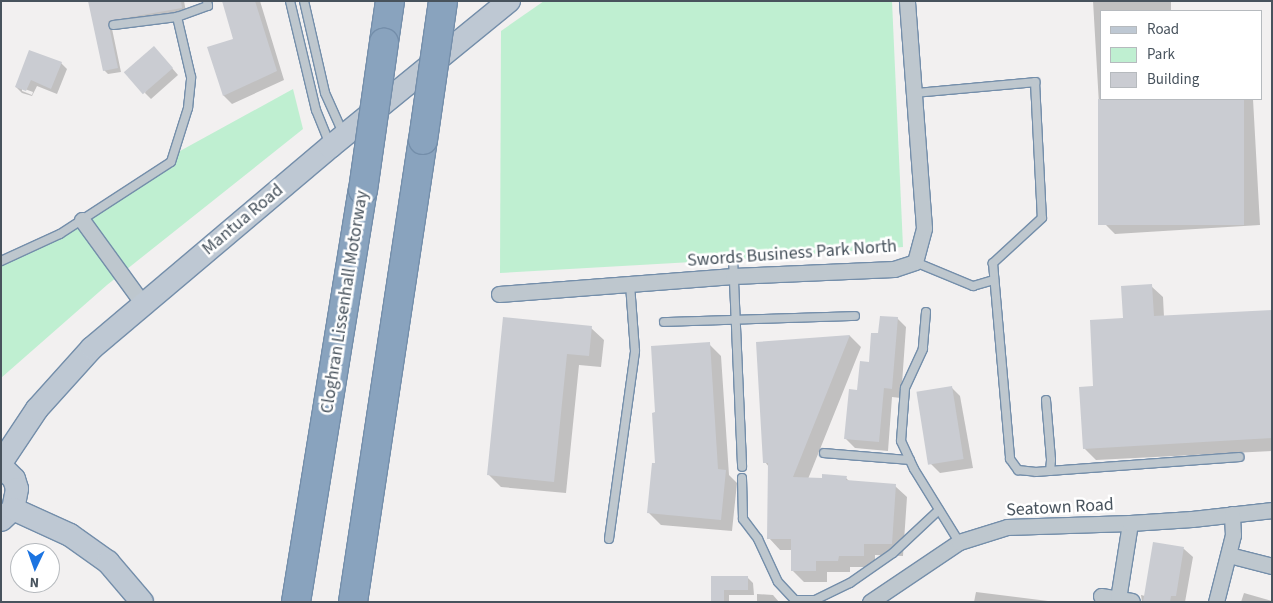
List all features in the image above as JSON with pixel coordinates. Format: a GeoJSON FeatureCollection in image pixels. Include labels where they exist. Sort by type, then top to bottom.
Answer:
{"type":"FeatureCollection","features":[{"type":"Feature","properties":{"kind":"highway","name":"Cloghran Lissenhall Motorway"},"geometry":{"type":"LineString","coordinates":[[296,602],[363,190],[390,1]]}},
{"type":"Feature","properties":{"kind":"highway"},"geometry":{"type":"LineString","coordinates":[[353,602],[443,1]]}},
{"type":"Feature","properties":{"kind":"street","name":"Mantua Road"},"geometry":{"type":"LineString","coordinates":[[1,464],[37,409],[92,348],[337,142],[509,1]]}},
{"type":"Feature","properties":{"kind":"street","name":"Swords Business Park North"},"geometry":{"type":"LineString","coordinates":[[499,294],[733,276],[894,269],[915,262],[924,228],[907,1]]}},
{"type":"Feature","properties":{"kind":"street"},"geometry":{"type":"LineString","coordinates":[[82,220],[143,304]]}},
{"type":"Feature","properties":{"kind":"street"},"geometry":{"type":"LineString","coordinates":[[1,464],[14,479],[17,489],[7,514],[70,535],[108,562],[142,602]]}},
{"type":"Feature","properties":{"kind":"street","name":"Seatown Road"},"geometry":{"type":"LineString","coordinates":[[870,602],[912,571],[959,542],[1007,528],[1130,523],[1272,510]]}},
{"type":"Feature","properties":{"kind":"street"},"geometry":{"type":"LineString","coordinates":[[1216,602],[1233,535],[1232,514]]}},
{"type":"Feature","properties":{"kind":"street"},"geometry":{"type":"LineString","coordinates":[[1101,596],[1125,600],[1130,523]]}},
{"type":"Feature","properties":{"kind":"street"},"geometry":{"type":"LineString","coordinates":[[1229,555],[1272,566]]}},
{"type":"Feature","properties":{"kind":"lane"},"geometry":{"type":"LineString","coordinates":[[114,25],[177,17],[208,6],[207,1]]}},
{"type":"Feature","properties":{"kind":"lane"},"geometry":{"type":"LineString","coordinates":[[290,1],[316,110],[337,142]]}},
{"type":"Feature","properties":{"kind":"lane"},"geometry":{"type":"LineString","coordinates":[[304,1],[337,142]]}},
{"type":"Feature","properties":{"kind":"lane"},"geometry":{"type":"LineString","coordinates":[[1,261],[60,234],[171,162],[188,108],[191,77],[177,17]]}},
{"type":"Feature","properties":{"kind":"lane"},"geometry":{"type":"LineString","coordinates":[[915,93],[1034,82],[1042,218],[993,263],[1010,459],[1018,470],[1050,471],[1239,458]]}},
{"type":"Feature","properties":{"kind":"lane"},"geometry":{"type":"LineString","coordinates":[[733,258],[742,467]]}},
{"type":"Feature","properties":{"kind":"lane"},"geometry":{"type":"LineString","coordinates":[[915,262],[973,286],[994,280]]}},
{"type":"Feature","properties":{"kind":"lane"},"geometry":{"type":"LineString","coordinates":[[609,539],[636,351],[630,284]]}},
{"type":"Feature","properties":{"kind":"lane"},"geometry":{"type":"LineString","coordinates":[[926,312],[924,349],[905,388],[901,440],[910,460],[959,542]]}},
{"type":"Feature","properties":{"kind":"lane"},"geometry":{"type":"LineString","coordinates":[[664,322],[855,316]]}},
{"type":"Feature","properties":{"kind":"lane"},"geometry":{"type":"LineString","coordinates":[[1046,400],[1051,460],[1050,471]]}},
{"type":"Feature","properties":{"kind":"lane"},"geometry":{"type":"LineString","coordinates":[[824,453],[910,460]]}},
{"type":"Feature","properties":{"kind":"lane"},"geometry":{"type":"LineString","coordinates":[[742,478],[743,519],[758,539],[778,582],[795,600],[815,600],[850,583],[894,553],[939,510]]}},
{"type":"Feature","properties":{"kind":"green space"},"geometry":{"type":"Polygon","coordinates":[[[544,1],[892,1],[903,247],[745,259],[500,273],[501,31],[544,1]]]}},
{"type":"Feature","properties":{"kind":"green space"},"geometry":{"type":"Polygon","coordinates":[[[293,89],[303,129],[107,285],[1,378],[1,262],[71,230],[180,151],[293,89]]]}},
{"type":"Feature","properties":{"kind":"building"},"geometry":{"type":"Polygon","coordinates":[[[88,1],[181,1],[182,8],[108,21],[118,68],[103,71],[88,1]]]}},
{"type":"Feature","properties":{"kind":"building"},"geometry":{"type":"Polygon","coordinates":[[[222,1],[255,1],[277,71],[223,96],[207,47],[233,39],[222,1]]]}},
{"type":"Feature","properties":{"kind":"building"},"geometry":{"type":"Polygon","coordinates":[[[154,46],[173,68],[143,94],[124,72],[154,46]]]}},
{"type":"Feature","properties":{"kind":"building"},"geometry":{"type":"Polygon","coordinates":[[[29,50],[62,62],[51,89],[31,80],[26,91],[15,87],[29,50]]]}},
{"type":"Feature","properties":{"kind":"building"},"geometry":{"type":"Polygon","coordinates":[[[1098,99],[1244,100],[1244,225],[1098,225],[1098,99]]]}},
{"type":"Feature","properties":{"kind":"building"},"geometry":{"type":"Polygon","coordinates":[[[1152,284],[1154,316],[1272,310],[1272,438],[1083,449],[1079,387],[1093,386],[1090,320],[1123,318],[1121,286],[1152,284]]]}},
{"type":"Feature","properties":{"kind":"building"},"geometry":{"type":"Polygon","coordinates":[[[880,316],[898,317],[892,389],[884,388],[879,442],[844,439],[849,389],[857,390],[860,361],[869,362],[871,333],[878,333],[880,316]]]}},
{"type":"Feature","properties":{"kind":"building"},"geometry":{"type":"Polygon","coordinates":[[[503,317],[592,326],[589,356],[567,354],[554,482],[487,475],[503,317]]]}},
{"type":"Feature","properties":{"kind":"building"},"geometry":{"type":"Polygon","coordinates":[[[850,335],[793,477],[822,478],[822,474],[847,476],[846,480],[896,484],[892,544],[864,544],[864,556],[839,556],[838,561],[816,561],[816,571],[791,571],[791,539],[767,539],[768,463],[763,463],[756,342],[850,335]]]}},
{"type":"Feature","properties":{"kind":"building"},"geometry":{"type":"Polygon","coordinates":[[[710,342],[718,469],[726,470],[721,520],[647,513],[652,463],[655,463],[652,413],[655,412],[651,346],[710,342]]]}},
{"type":"Feature","properties":{"kind":"building"},"geometry":{"type":"Polygon","coordinates":[[[952,386],[964,459],[928,465],[916,392],[952,386]]]}},
{"type":"Feature","properties":{"kind":"building"},"geometry":{"type":"Polygon","coordinates":[[[1153,542],[1184,547],[1176,596],[1171,596],[1170,602],[1143,602],[1153,542]]]}},
{"type":"Feature","properties":{"kind":"building"},"geometry":{"type":"Polygon","coordinates":[[[711,576],[748,576],[748,590],[724,590],[724,602],[711,602],[711,576]]]}}]}
